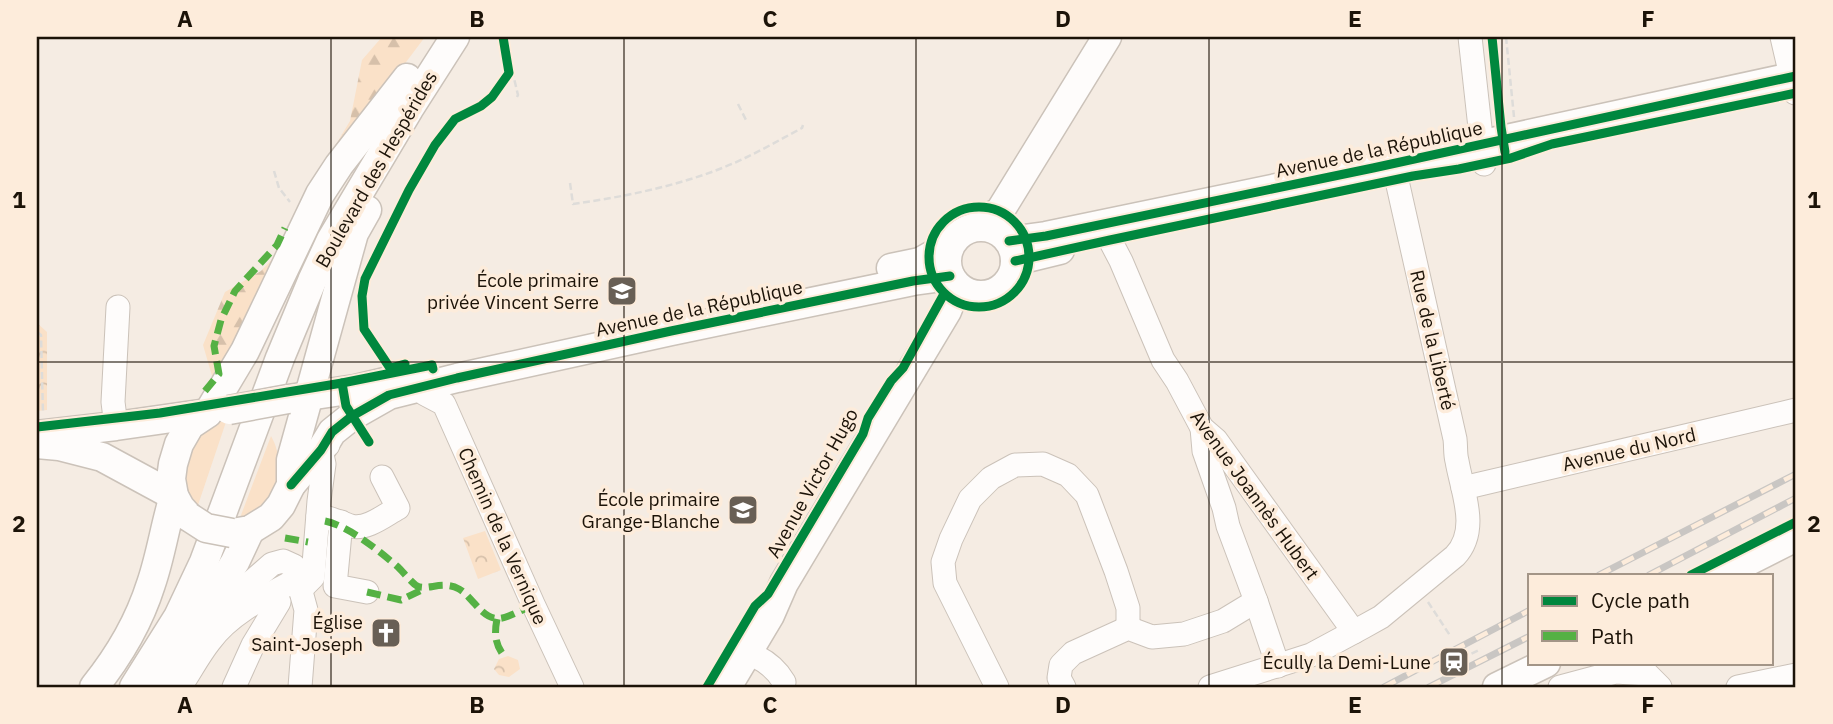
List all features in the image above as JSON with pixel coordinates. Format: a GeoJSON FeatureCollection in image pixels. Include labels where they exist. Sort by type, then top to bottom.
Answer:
{"type":"FeatureCollection","features":[{"type":"Feature","properties":{"kind":"main road"},"geometry":{"type":"LineString","coordinates":[[1107,37],[1000,211],[975,227],[965,230],[950,246],[946,261],[959,284],[983,295],[1002,287],[1009,279],[1009,222],[1037,182],[1122,37]]}},
{"type":"Feature","properties":{"kind":"main road"},"geometry":{"type":"LineString","coordinates":[[37,444],[59,446],[102,457],[152,482],[206,528],[241,531],[271,517],[281,505],[291,473],[299,397],[354,233],[423,106],[448,38]]}},
{"type":"Feature","properties":{"kind":"main road","name":"Boulevard des Hespérides"},"geometry":{"type":"LineString","coordinates":[[116,687],[135,665],[172,597],[248,389],[295,275],[344,184],[407,78],[448,38]]}},
{"type":"Feature","properties":{"kind":"main road","name":"Boulevard des Hespérides"},"geometry":{"type":"LineString","coordinates":[[134,687],[178,617],[204,562],[280,358],[331,240],[448,38]]}},
{"type":"Feature","properties":{"kind":"main road","name":"Avenue de la République"},"geometry":{"type":"LineString","coordinates":[[1009,246],[1110,240],[1397,178],[1490,141],[1791,72]]}},
{"type":"Feature","properties":{"kind":"main road"},"geometry":{"type":"LineString","coordinates":[[228,410],[244,351],[320,194],[339,165],[407,78]]}},
{"type":"Feature","properties":{"kind":"main road","name":"Avenue de la République"},"geometry":{"type":"LineString","coordinates":[[1009,246],[1046,236],[1397,178]]}},
{"type":"Feature","properties":{"kind":"main road"},"geometry":{"type":"LineString","coordinates":[[975,227],[997,230],[1009,246]]}},
{"type":"Feature","properties":{"kind":"main road","name":"Avenue de la République"},"geometry":{"type":"LineString","coordinates":[[40,422],[116,426],[355,389],[536,345],[920,262],[950,246]]}},
{"type":"Feature","properties":{"kind":"main road","name":"Avenue de la République"},"geometry":{"type":"LineString","coordinates":[[291,473],[321,450],[332,432],[367,406],[389,395],[671,331],[913,281],[959,284]]}},
{"type":"Feature","properties":{"kind":"main road","name":"Avenue Victor Hugo"},"geometry":{"type":"LineString","coordinates":[[738,687],[963,305],[959,284]]}},
{"type":"Feature","properties":{"kind":"main road","name":"Avenue Victor Hugo"},"geometry":{"type":"LineString","coordinates":[[727,687],[770,615],[784,583],[947,311],[959,284]]}},
{"type":"Feature","properties":{"kind":"main road"},"geometry":{"type":"LineString","coordinates":[[94,687],[110,668],[133,629],[181,506],[172,479],[173,464],[179,444],[190,425],[228,410],[274,424],[281,432],[291,473]]}},
{"type":"Feature","properties":{"kind":"main road"},"geometry":{"type":"LineString","coordinates":[[158,687],[223,618],[241,531]]}},
{"type":"Feature","properties":{"kind":"main road"},"geometry":{"type":"LineString","coordinates":[[1723,574],[1796,537]]}},
{"type":"Feature","properties":{"kind":"main road"},"geometry":{"type":"LineString","coordinates":[[1497,687],[1544,664]]}},
{"type":"Feature","properties":{"kind":"street"},"geometry":{"type":"LineString","coordinates":[[1098,74],[1102,59],[1116,37]]}},
{"type":"Feature","properties":{"kind":"street"},"geometry":{"type":"LineString","coordinates":[[1469,37],[1490,141]]}},
{"type":"Feature","properties":{"kind":"street","name":"Rue de la Liberté"},"geometry":{"type":"LineString","coordinates":[[1210,687],[1311,655],[1381,617],[1460,551],[1466,535],[1467,505],[1456,458],[1455,439],[1397,178]]}},
{"type":"Feature","properties":{"kind":"street","name":"Avenue Joannès Hubert"},"geometry":{"type":"LineString","coordinates":[[1110,240],[1163,360],[1202,428],[1216,440],[1354,632]]}},
{"type":"Feature","properties":{"kind":"street"},"geometry":{"type":"LineString","coordinates":[[116,426],[113,402],[118,307]]}},
{"type":"Feature","properties":{"kind":"street","name":"Avenue de la République"},"geometry":{"type":"LineString","coordinates":[[321,450],[371,418],[396,405],[439,390],[457,378]]}},
{"type":"Feature","properties":{"kind":"street","name":"Chemin de la Vernique"},"geometry":{"type":"LineString","coordinates":[[425,394],[444,404],[572,687]]}},
{"type":"Feature","properties":{"kind":"street","name":"Avenue du Nord"},"geometry":{"type":"LineString","coordinates":[[1463,488],[1796,410]]}},
{"type":"Feature","properties":{"kind":"street"},"geometry":{"type":"LineString","coordinates":[[1202,428],[1204,451],[1278,666]]}},
{"type":"Feature","properties":{"kind":"street"},"geometry":{"type":"LineString","coordinates":[[223,618],[268,607],[302,593],[313,578],[324,464],[321,450]]}},
{"type":"Feature","properties":{"kind":"street"},"geometry":{"type":"LineString","coordinates":[[997,687],[945,583],[943,562],[970,499],[991,478],[1015,465],[1043,464],[1068,475],[1087,495],[1128,608],[1128,628]]}},
{"type":"Feature","properties":{"kind":"street"},"geometry":{"type":"LineString","coordinates":[[318,516],[353,527],[368,525],[398,508],[382,477]]}},
{"type":"Feature","properties":{"kind":"street"},"geometry":{"type":"LineString","coordinates":[[341,522],[335,586],[367,592]]}},
{"type":"Feature","properties":{"kind":"street"},"geometry":{"type":"LineString","coordinates":[[180,687],[241,591],[272,564],[283,561],[294,566],[306,610],[300,687]]}},
{"type":"Feature","properties":{"kind":"street"},"geometry":{"type":"LineString","coordinates":[[223,618],[290,583],[302,593]]}},
{"type":"Feature","properties":{"kind":"street"},"geometry":{"type":"LineString","coordinates":[[1064,687],[1059,678],[1060,665],[1073,653],[1128,628],[1152,637],[1184,634],[1223,621],[1256,601]]}},
{"type":"Feature","properties":{"kind":"street"},"geometry":{"type":"LineString","coordinates":[[234,687],[253,645],[279,602]]}},
{"type":"Feature","properties":{"kind":"street"},"geometry":{"type":"LineString","coordinates":[[223,618],[253,645]]}},
{"type":"Feature","properties":{"kind":"street"},"geometry":{"type":"LineString","coordinates":[[757,657],[778,672],[784,682]]}},
{"type":"Feature","properties":{"kind":"street"},"geometry":{"type":"LineString","coordinates":[[1560,687],[1616,672],[1647,674],[1660,687]]}},
{"type":"Feature","properties":{"kind":"street"},"geometry":{"type":"LineString","coordinates":[[1738,687],[1796,675]]}},
{"type":"Feature","properties":{"kind":"path"},"geometry":{"type":"LineString","coordinates":[[390,368],[364,329],[362,296],[365,279],[409,190],[435,145],[455,119],[481,106],[492,97],[509,73],[503,37]]}},
{"type":"Feature","properties":{"kind":"path"},"geometry":{"type":"LineString","coordinates":[[1490,141],[1515,125],[1506,37]]}},
{"type":"Feature","properties":{"kind":"path"},"geometry":{"type":"LineString","coordinates":[[509,73],[513,74],[518,95],[516,99]]}},
{"type":"Feature","properties":{"kind":"path"},"geometry":{"type":"LineString","coordinates":[[738,104],[746,120]]}},
{"type":"Feature","properties":{"kind":"path"},"geometry":{"type":"LineString","coordinates":[[570,183],[573,204],[622,197],[682,182],[743,159],[802,128],[803,125]]}},
{"type":"Feature","properties":{"kind":"path"},"geometry":{"type":"LineString","coordinates":[[274,171],[279,188],[290,202]]}},
{"type":"Feature","properties":{"kind":"path"},"geometry":{"type":"LineString","coordinates":[[37,332],[41,335],[40,422]]}},
{"type":"Feature","properties":{"kind":"path"},"geometry":{"type":"LineString","coordinates":[[37,380],[41,377]]}},
{"type":"Feature","properties":{"kind":"path"},"geometry":{"type":"LineString","coordinates":[[1426,598],[1451,637]]}},
{"type":"Feature","properties":{"kind":"path"},"geometry":{"type":"LineString","coordinates":[[1462,658],[1481,649]]}},
{"type":"Feature","properties":{"kind":"green space"},"geometry":{"type":"Polygon","coordinates":[[[382,37],[425,37],[342,147],[219,374],[212,376],[203,345],[225,292],[261,271],[280,251],[289,235],[297,209],[350,121],[362,60],[382,37]]]}},
{"type":"Feature","properties":{"kind":"green space"},"geometry":{"type":"Polygon","coordinates":[[[37,323],[47,332],[47,410],[37,411],[37,323]]]}},
{"type":"Feature","properties":{"kind":"green space"},"geometry":{"type":"Polygon","coordinates":[[[227,419],[197,508],[186,489],[189,456],[200,436],[208,428],[227,419]]]}},
{"type":"Feature","properties":{"kind":"green space"},"geometry":{"type":"Polygon","coordinates":[[[271,436],[277,450],[278,473],[270,499],[238,523],[271,436]]]}},
{"type":"Feature","properties":{"kind":"green space"},"geometry":{"type":"Polygon","coordinates":[[[485,531],[501,570],[478,579],[463,538],[485,531]]]}},
{"type":"Feature","properties":{"kind":"green space"},"geometry":{"type":"Polygon","coordinates":[[[508,656],[518,660],[520,669],[509,677],[499,675],[494,669],[499,659],[508,656]]]}},
{"type":"Feature","properties":{"kind":"railway"},"geometry":{"type":"LineString","coordinates":[[1601,574],[1796,474]]}},
{"type":"Feature","properties":{"kind":"railway"},"geometry":{"type":"LineString","coordinates":[[1651,574],[1796,498]]}},
{"type":"Feature","properties":{"kind":"railway"},"geometry":{"type":"LineString","coordinates":[[1384,687],[1528,611]]}},
{"type":"Feature","properties":{"kind":"railway"},"geometry":{"type":"LineString","coordinates":[[1429,687],[1528,637]]}},
{"type":"Feature","properties":{"kind":"marked path"},"geometry":{"type":"LineString","coordinates":[[205,391],[219,374],[214,346],[221,320],[235,291],[277,245],[285,228]]}},
{"type":"Feature","properties":{"kind":"marked path"},"geometry":{"type":"LineString","coordinates":[[325,521],[344,528],[363,540],[398,567],[417,586],[453,586],[466,594],[488,616],[494,618],[505,617],[527,608]]}},
{"type":"Feature","properties":{"kind":"marked path"},"geometry":{"type":"LineString","coordinates":[[285,538],[308,542]]}},
{"type":"Feature","properties":{"kind":"marked path"},"geometry":{"type":"LineString","coordinates":[[367,592],[401,600],[426,588]]}},
{"type":"Feature","properties":{"kind":"marked path"},"geometry":{"type":"LineString","coordinates":[[497,619],[496,639],[505,657]]}},
{"type":"Feature","properties":{"kind":"cycle path"},"geometry":{"type":"LineString","coordinates":[[405,364],[390,368],[364,329],[362,296],[365,279],[409,190],[435,145],[455,119],[481,106],[492,97],[509,73],[503,37]]}},
{"type":"Feature","properties":{"kind":"cycle path"},"geometry":{"type":"LineString","coordinates":[[1492,37],[1505,152]]}},
{"type":"Feature","properties":{"kind":"cycle path"},"geometry":{"type":"LineString","coordinates":[[1009,241],[1046,236],[1373,168],[1796,76]]}},
{"type":"Feature","properties":{"kind":"cycle path"},"geometry":{"type":"LineString","coordinates":[[1015,261],[1413,176],[1511,158],[1552,144],[1796,93]]}},
{"type":"Feature","properties":{"kind":"cycle path"},"geometry":{"type":"LineString","coordinates":[[979,207],[998,210],[1015,221],[1026,238],[1029,257],[1026,276],[1015,293],[998,304],[979,307],[960,304],[943,293],[932,276],[929,257],[932,238],[943,221],[960,210],[979,207]]}},
{"type":"Feature","properties":{"kind":"cycle path"},"geometry":{"type":"LineString","coordinates":[[291,485],[321,450],[332,432],[352,416],[389,395],[671,331],[913,281],[950,276]]}},
{"type":"Feature","properties":{"kind":"cycle path"},"geometry":{"type":"LineString","coordinates":[[707,687],[755,606],[768,594],[863,434],[868,418],[891,381],[903,368],[944,294]]}},
{"type":"Feature","properties":{"kind":"cycle path"},"geometry":{"type":"LineString","coordinates":[[342,383],[432,365],[433,369]]}},
{"type":"Feature","properties":{"kind":"cycle path"},"geometry":{"type":"LineString","coordinates":[[37,427],[160,413],[342,383],[346,406],[369,442]]}},
{"type":"Feature","properties":{"kind":"cycle path"},"geometry":{"type":"LineString","coordinates":[[1693,574],[1796,522]]}},
{"type":"Feature","properties":{"kind":"place","name":"École primaire privée Vincent Serre"},"geometry":{"type":"Point","coordinates":[622,291]}},
{"type":"Feature","properties":{"kind":"place","name":"École primaire Grange-Blanche"},"geometry":{"type":"Point","coordinates":[743,510]}},
{"type":"Feature","properties":{"kind":"place","name":"Église Saint-Joseph"},"geometry":{"type":"Point","coordinates":[386,633]}},
{"type":"Feature","properties":{"kind":"place","name":"Écully la Demi-Lune"},"geometry":{"type":"Point","coordinates":[1454,662]}}]}
